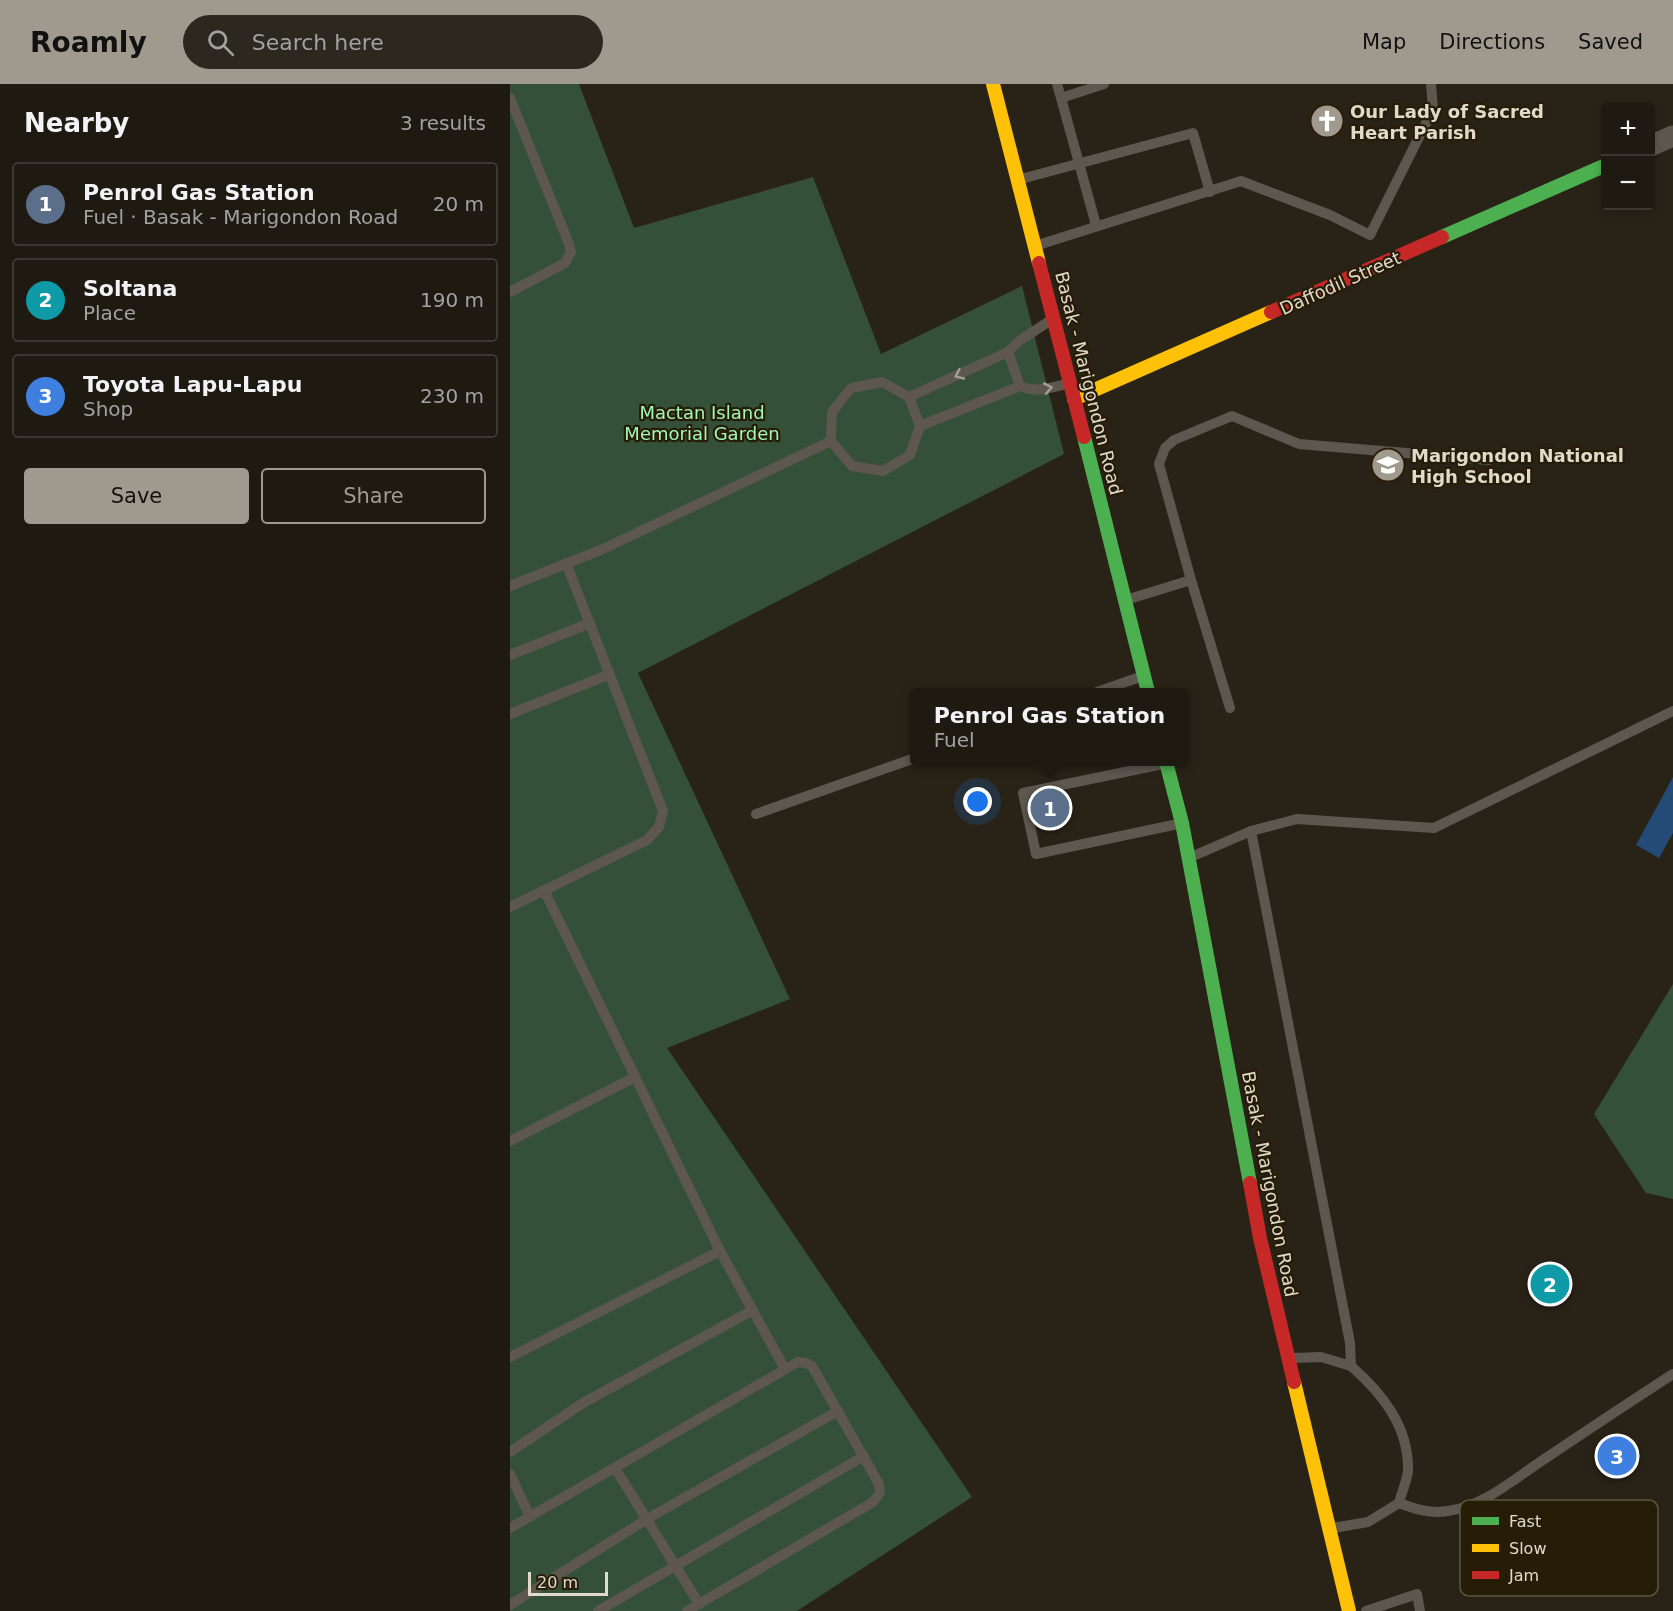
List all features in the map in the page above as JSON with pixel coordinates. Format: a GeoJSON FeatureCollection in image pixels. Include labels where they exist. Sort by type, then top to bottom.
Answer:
{"type":"FeatureCollection","features":[{"type":"Feature","properties":{"kind":"main road","name":"Basak - Marigondon Road"},"geometry":{"type":"LineString","coordinates":[[993,84],[1147,688]]}},
{"type":"Feature","properties":{"kind":"main road","name":"Daffodil Street"},"geometry":{"type":"LineString","coordinates":[[1074,399],[1601,167]]}},
{"type":"Feature","properties":{"kind":"main road","name":"Basak - Marigondon Road"},"geometry":{"type":"LineString","coordinates":[[1168,766],[1182,823],[1260,1238],[1349,1611]]}},
{"type":"Feature","properties":{"kind":"street"},"geometry":{"type":"LineString","coordinates":[[1655,144],[1673,136]]}},
{"type":"Feature","properties":{"kind":"lane"},"geometry":{"type":"LineString","coordinates":[[1057,84],[1096,225]]}},
{"type":"Feature","properties":{"kind":"lane"},"geometry":{"type":"LineString","coordinates":[[1061,98],[1104,84]]}},
{"type":"Feature","properties":{"kind":"lane"},"geometry":{"type":"LineString","coordinates":[[1035,246],[1240,181],[1330,215],[1370,235],[1433,109],[1431,84]]}},
{"type":"Feature","properties":{"kind":"lane"},"geometry":{"type":"LineString","coordinates":[[510,98],[571,252],[566,263],[510,292]]}},
{"type":"Feature","properties":{"kind":"lane"},"geometry":{"type":"LineString","coordinates":[[1018,180],[1193,133],[1210,192]]}},
{"type":"Feature","properties":{"kind":"lane"},"geometry":{"type":"LineString","coordinates":[[909,397],[1008,352],[1019,341],[1053,318]]}},
{"type":"Feature","properties":{"kind":"lane"},"geometry":{"type":"LineString","coordinates":[[1008,352],[1020,386]]}},
{"type":"Feature","properties":{"kind":"lane"},"geometry":{"type":"LineString","coordinates":[[882,382],[909,397],[920,426],[910,455],[883,471],[852,466],[831,441],[832,412],[851,388],[882,382]]}},
{"type":"Feature","properties":{"kind":"lane"},"geometry":{"type":"LineString","coordinates":[[920,426],[1020,386],[1040,391],[1070,384]]}},
{"type":"Feature","properties":{"kind":"lane"},"geometry":{"type":"LineString","coordinates":[[1230,708],[1159,464],[1165,448],[1174,440],[1232,416],[1299,444],[1489,460]]}},
{"type":"Feature","properties":{"kind":"lane"},"geometry":{"type":"LineString","coordinates":[[510,586],[603,549],[831,441]]}},
{"type":"Feature","properties":{"kind":"lane"},"geometry":{"type":"LineString","coordinates":[[510,907],[647,840],[659,827],[663,811],[566,563]]}},
{"type":"Feature","properties":{"kind":"lane"},"geometry":{"type":"LineString","coordinates":[[1126,601],[1191,580]]}},
{"type":"Feature","properties":{"kind":"lane"},"geometry":{"type":"LineString","coordinates":[[510,655],[590,623]]}},
{"type":"Feature","properties":{"kind":"lane"},"geometry":{"type":"LineString","coordinates":[[510,714],[610,674]]}},
{"type":"Feature","properties":{"kind":"lane"},"geometry":{"type":"LineString","coordinates":[[1111,688],[1143,676]]}},
{"type":"Feature","properties":{"kind":"lane"},"geometry":{"type":"LineString","coordinates":[[1188,858],[1251,831],[1297,819],[1434,828],[1673,711]]}},
{"type":"Feature","properties":{"kind":"lane"},"geometry":{"type":"LineString","coordinates":[[756,814],[910,760]]}},
{"type":"Feature","properties":{"kind":"lane"},"geometry":{"type":"LineString","coordinates":[[1148,766],[1023,793],[1036,854],[1182,823]]}},
{"type":"Feature","properties":{"kind":"lane"},"geometry":{"type":"LineString","coordinates":[[1251,831],[1350,1343],[1352,1366]]}},
{"type":"Feature","properties":{"kind":"lane"},"geometry":{"type":"LineString","coordinates":[[544,890],[720,1251],[785,1369]]}},
{"type":"Feature","properties":{"kind":"lane"},"geometry":{"type":"LineString","coordinates":[[510,1141],[635,1077]]}},
{"type":"Feature","properties":{"kind":"lane"},"geometry":{"type":"LineString","coordinates":[[510,1357],[720,1251]]}},
{"type":"Feature","properties":{"kind":"lane"},"geometry":{"type":"LineString","coordinates":[[510,1452],[583,1403],[753,1310]]}},
{"type":"Feature","properties":{"kind":"lane"},"geometry":{"type":"LineString","coordinates":[[1289,1358],[1321,1357],[1352,1366],[1374,1386],[1390,1408],[1406,1443],[1408,1474],[1399,1503],[1368,1522],[1330,1529]]}},
{"type":"Feature","properties":{"kind":"lane"},"geometry":{"type":"LineString","coordinates":[[510,1528],[785,1369],[798,1362],[806,1363],[812,1366],[864,1456],[879,1484],[880,1493],[873,1502],[687,1611]]}},
{"type":"Feature","properties":{"kind":"lane"},"geometry":{"type":"LineString","coordinates":[[1481,1500],[1673,1374]]}},
{"type":"Feature","properties":{"kind":"lane"},"geometry":{"type":"LineString","coordinates":[[510,1605],[647,1519],[838,1411]]}},
{"type":"Feature","properties":{"kind":"lane"},"geometry":{"type":"LineString","coordinates":[[598,1611],[864,1456]]}},
{"type":"Feature","properties":{"kind":"lane"},"geometry":{"type":"LineString","coordinates":[[615,1467],[699,1604]]}},
{"type":"Feature","properties":{"kind":"lane"},"geometry":{"type":"LineString","coordinates":[[510,1474],[530,1517]]}},
{"type":"Feature","properties":{"kind":"lane"},"geometry":{"type":"LineString","coordinates":[[1399,1503],[1422,1511],[1448,1511],[1460,1508]]}},
{"type":"Feature","properties":{"kind":"lane"},"geometry":{"type":"LineString","coordinates":[[1366,1611],[1417,1594],[1420,1611]]}},
{"type":"Feature","properties":{"kind":"green space","name":"Mactan Island Memorial Garden"},"geometry":{"type":"Polygon","coordinates":[[[510,84],[579,84],[634,228],[813,177],[881,354],[1022,286],[1064,454],[638,673],[790,999],[667,1048],[972,1497],[797,1611],[510,1611],[510,84]]]}},
{"type":"Feature","properties":{"kind":"green space"},"geometry":{"type":"Polygon","coordinates":[[[1673,984],[1673,1199],[1646,1193],[1594,1114],[1673,984]]]}},
{"type":"Feature","properties":{"kind":"water"},"geometry":{"type":"Polygon","coordinates":[[[1673,777],[1673,833],[1659,858],[1636,845],[1673,777]]]}},
{"type":"Feature","properties":{"kind":"traffic: fast"},"geometry":{"type":"LineString","coordinates":[[1442,237],[1601,167]]}},
{"type":"Feature","properties":{"kind":"traffic: fast"},"geometry":{"type":"LineString","coordinates":[[1084,437],[1147,688]]}},
{"type":"Feature","properties":{"kind":"traffic: fast"},"geometry":{"type":"LineString","coordinates":[[1167,766],[1182,823],[1250,1183]]}},
{"type":"Feature","properties":{"kind":"traffic: slow"},"geometry":{"type":"LineString","coordinates":[[993,84],[1039,263]]}},
{"type":"Feature","properties":{"kind":"traffic: slow"},"geometry":{"type":"LineString","coordinates":[[1074,399],[1271,312]]}},
{"type":"Feature","properties":{"kind":"traffic: slow"},"geometry":{"type":"LineString","coordinates":[[1294,1382],[1349,1611]]}},
{"type":"Feature","properties":{"kind":"traffic: jam"},"geometry":{"type":"LineString","coordinates":[[1271,312],[1442,237]]}},
{"type":"Feature","properties":{"kind":"traffic: jam"},"geometry":{"type":"LineString","coordinates":[[1039,263],[1084,437]]}},
{"type":"Feature","properties":{"kind":"traffic: jam"},"geometry":{"type":"LineString","coordinates":[[1250,1183],[1260,1238],[1294,1382]]}},
{"type":"Feature","properties":{"kind":"place","name":"Our Lady of Sacred Heart Parish"},"geometry":{"type":"Point","coordinates":[1327,121]}},
{"type":"Feature","properties":{"kind":"place","name":"Marigondon National High School"},"geometry":{"type":"Point","coordinates":[1388,465]}},
{"type":"Feature","properties":{"kind":"place","name":"Penrol Gas Station"},"geometry":{"type":"Point","coordinates":[1050,808]}},
{"type":"Feature","properties":{"kind":"place","name":"Soltana"},"geometry":{"type":"Point","coordinates":[1550,1284]}},
{"type":"Feature","properties":{"kind":"place","name":"Toyota Lapu-Lapu"},"geometry":{"type":"Point","coordinates":[1617,1456]}}]}
